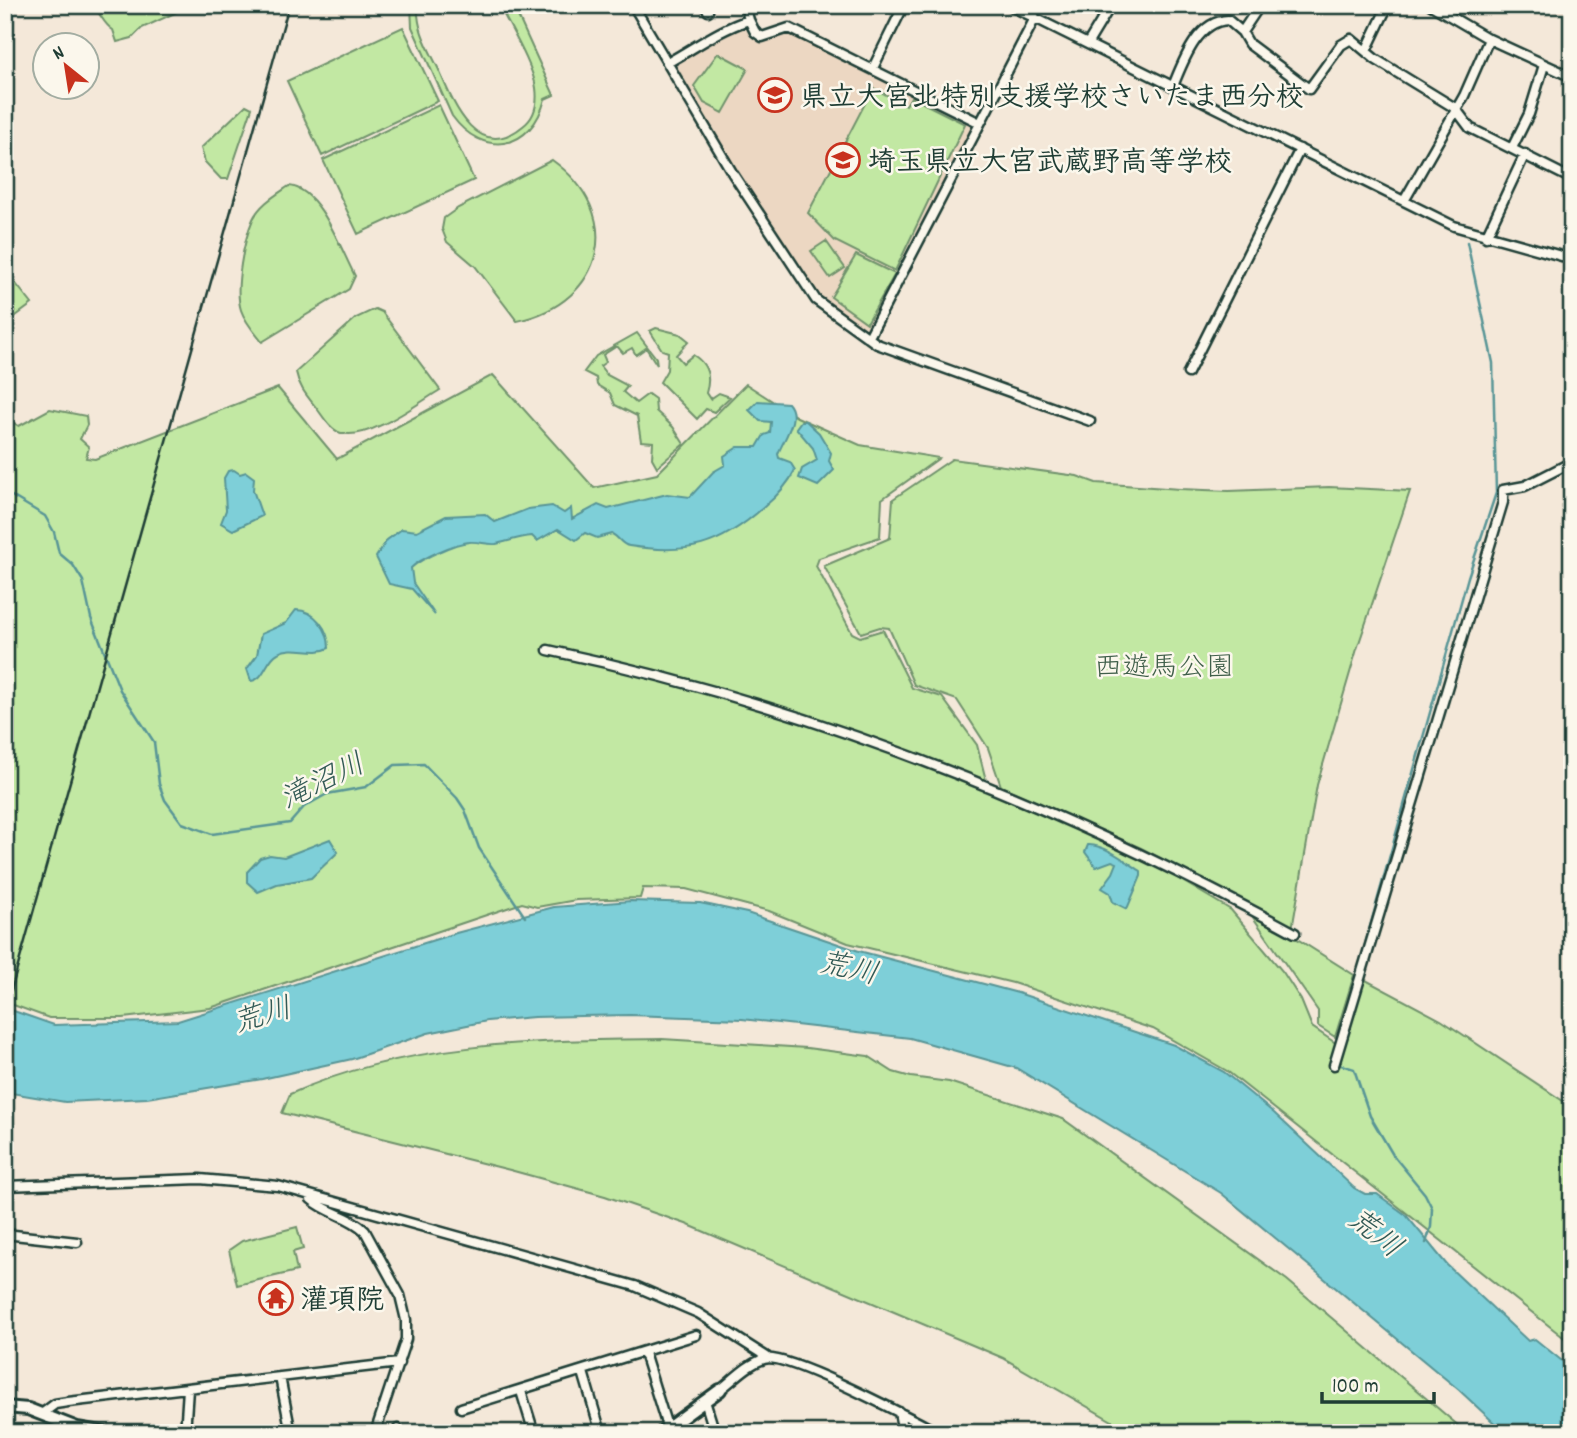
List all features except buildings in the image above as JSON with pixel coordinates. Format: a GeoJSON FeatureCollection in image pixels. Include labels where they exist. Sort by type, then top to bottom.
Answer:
{"type":"FeatureCollection","features":[{"type":"Feature","properties":{"kind":"street"},"geometry":{"type":"LineString","coordinates":[[633,5],[733,174],[816,300],[887,349],[1090,421]]}},
{"type":"Feature","properties":{"kind":"street"},"geometry":{"type":"LineString","coordinates":[[745,5],[755,32],[762,37],[789,28],[980,123]]}},
{"type":"Feature","properties":{"kind":"street"},"geometry":{"type":"LineString","coordinates":[[873,68],[904,5]]}},
{"type":"Feature","properties":{"kind":"street"},"geometry":{"type":"LineString","coordinates":[[1009,5],[1454,226],[1572,259]]}},
{"type":"Feature","properties":{"kind":"street"},"geometry":{"type":"LineString","coordinates":[[869,337],[1035,18],[1031,5]]}},
{"type":"Feature","properties":{"kind":"street"},"geometry":{"type":"LineString","coordinates":[[1088,43],[1111,5]]}},
{"type":"Feature","properties":{"kind":"street"},"geometry":{"type":"LineString","coordinates":[[1242,32],[1260,5]]}},
{"type":"Feature","properties":{"kind":"street"},"geometry":{"type":"LineString","coordinates":[[1367,50],[1388,5]]}},
{"type":"Feature","properties":{"kind":"street"},"geometry":{"type":"LineString","coordinates":[[1432,5],[1489,39],[1572,77]]}},
{"type":"Feature","properties":{"kind":"street"},"geometry":{"type":"LineString","coordinates":[[668,62],[724,28],[749,20]]}},
{"type":"Feature","properties":{"kind":"street"},"geometry":{"type":"LineString","coordinates":[[1173,86],[1186,55],[1209,26],[1228,20],[1242,32],[1249,44],[1309,89],[1341,45],[1351,39],[1375,59],[1455,108],[1470,128],[1572,179]]}},
{"type":"Feature","properties":{"kind":"street"},"geometry":{"type":"LineString","coordinates":[[1404,201],[1464,96],[1489,39]]}},
{"type":"Feature","properties":{"kind":"street"},"geometry":{"type":"LineString","coordinates":[[1512,148],[1529,114],[1544,65]]}},
{"type":"Feature","properties":{"kind":"street"},"geometry":{"type":"LineString","coordinates":[[1188,373],[1300,149]]}},
{"type":"Feature","properties":{"kind":"street"},"geometry":{"type":"LineString","coordinates":[[1486,237],[1525,154]]}},
{"type":"Feature","properties":{"kind":"street"},"geometry":{"type":"LineString","coordinates":[[1334,1065],[1499,514],[1503,490],[1525,486],[1572,463]]}},
{"type":"Feature","properties":{"kind":"street"},"geometry":{"type":"LineString","coordinates":[[548,650],[623,666],[787,711],[922,760],[1050,811],[1295,933]]}},
{"type":"Feature","properties":{"kind":"street"},"geometry":{"type":"LineString","coordinates":[[5,1186],[200,1179],[278,1186],[577,1267],[635,1286],[698,1312],[767,1357],[816,1374],[939,1433]]}},
{"type":"Feature","properties":{"kind":"street"},"geometry":{"type":"LineString","coordinates":[[309,1196],[334,1215],[359,1225],[373,1242],[404,1307],[406,1339],[375,1433]]}},
{"type":"Feature","properties":{"kind":"street"},"geometry":{"type":"LineString","coordinates":[[5,1234],[78,1242]]}},
{"type":"Feature","properties":{"kind":"street"},"geometry":{"type":"LineString","coordinates":[[461,1408],[696,1335]]}},
{"type":"Feature","properties":{"kind":"street"},"geometry":{"type":"LineString","coordinates":[[644,1353],[666,1431],[767,1357]]}},
{"type":"Feature","properties":{"kind":"street"},"geometry":{"type":"LineString","coordinates":[[43,1413],[55,1405],[68,1402],[399,1363]]}},
{"type":"Feature","properties":{"kind":"street"},"geometry":{"type":"LineString","coordinates":[[583,1372],[601,1433]]}},
{"type":"Feature","properties":{"kind":"street"},"geometry":{"type":"LineString","coordinates":[[280,1377],[291,1433]]}},
{"type":"Feature","properties":{"kind":"street"},"geometry":{"type":"LineString","coordinates":[[185,1433],[188,1389]]}},
{"type":"Feature","properties":{"kind":"street"},"geometry":{"type":"LineString","coordinates":[[521,1391],[534,1433]]}},
{"type":"Feature","properties":{"kind":"street"},"geometry":{"type":"LineString","coordinates":[[705,1401],[715,1433]]}},
{"type":"Feature","properties":{"kind":"street"},"geometry":{"type":"LineString","coordinates":[[5,1407],[43,1413],[77,1428],[106,1433]]}},
{"type":"Feature","properties":{"kind":"street"},"geometry":{"type":"LineString","coordinates":[[899,1412],[903,1433]]}},
{"type":"Feature","properties":{"kind":"shaded area","name":"埼玉県立大宮武蔵野高等学校"},"geometry":{"type":"Polygon","coordinates":[[[747,24],[753,36],[762,41],[789,30],[974,125],[869,330],[860,329],[816,294],[751,195],[673,61],[717,40],[720,34],[747,24]]]}},
{"type":"Feature","properties":{"kind":"green space"},"geometry":{"type":"Polygon","coordinates":[[[91,5],[192,5],[142,28],[132,38],[117,42],[113,30],[91,5]]]}},
{"type":"Feature","properties":{"kind":"green space"},"geometry":{"type":"Polygon","coordinates":[[[411,5],[418,5],[424,39],[460,112],[480,134],[492,138],[507,136],[523,126],[533,114],[536,104],[534,79],[499,5],[513,5],[554,95],[545,99],[539,116],[529,129],[518,138],[505,143],[478,139],[464,130],[452,116],[412,27],[411,5]]]}},
{"type":"Feature","properties":{"kind":"green space"},"geometry":{"type":"Polygon","coordinates":[[[403,27],[438,101],[322,156],[287,81],[403,27]]]}},
{"type":"Feature","properties":{"kind":"green space"},"geometry":{"type":"Polygon","coordinates":[[[718,53],[748,69],[723,113],[704,103],[694,86],[718,53]]]}},
{"type":"Feature","properties":{"kind":"green space"},"geometry":{"type":"Polygon","coordinates":[[[873,88],[906,105],[911,97],[965,124],[895,271],[835,241],[808,213],[873,88]]]}},
{"type":"Feature","properties":{"kind":"green space"},"geometry":{"type":"Polygon","coordinates":[[[246,105],[252,108],[228,179],[221,179],[205,162],[201,148],[246,105]]]}},
{"type":"Feature","properties":{"kind":"green space"},"geometry":{"type":"Polygon","coordinates":[[[439,105],[474,180],[358,234],[323,160],[439,105]]]}},
{"type":"Feature","properties":{"kind":"green space"},"geometry":{"type":"Polygon","coordinates":[[[552,160],[575,181],[590,205],[597,229],[596,253],[587,276],[570,295],[547,311],[517,321],[475,266],[447,242],[442,229],[444,218],[458,208],[552,160]]]}},
{"type":"Feature","properties":{"kind":"green space"},"geometry":{"type":"Polygon","coordinates":[[[289,186],[300,189],[320,209],[355,276],[349,289],[262,342],[241,310],[241,264],[246,239],[256,214],[269,200],[289,186]]]}},
{"type":"Feature","properties":{"kind":"green space"},"geometry":{"type":"Polygon","coordinates":[[[826,241],[845,268],[830,278],[811,251],[826,241]]]}},
{"type":"Feature","properties":{"kind":"green space"},"geometry":{"type":"Polygon","coordinates":[[[856,255],[895,274],[867,323],[831,297],[856,255]]]}},
{"type":"Feature","properties":{"kind":"green space"},"geometry":{"type":"Polygon","coordinates":[[[5,270],[32,304],[5,324],[5,270]]]}},
{"type":"Feature","properties":{"kind":"green space"},"geometry":{"type":"Polygon","coordinates":[[[375,309],[382,312],[440,390],[378,427],[365,432],[341,433],[328,423],[307,396],[296,372],[356,318],[375,309]]]}},
{"type":"Feature","properties":{"kind":"green space"},"geometry":{"type":"Polygon","coordinates":[[[656,328],[680,334],[689,341],[676,355],[683,363],[693,355],[702,362],[707,371],[706,393],[710,399],[719,393],[730,397],[714,412],[706,409],[697,419],[660,382],[667,370],[668,352],[662,350],[650,331],[656,328]]]}},
{"type":"Feature","properties":{"kind":"green space"},"geometry":{"type":"Polygon","coordinates":[[[637,333],[656,358],[657,365],[646,348],[636,355],[632,348],[623,353],[617,346],[603,355],[606,362],[600,366],[607,375],[628,386],[623,392],[636,403],[648,394],[655,399],[656,411],[673,427],[684,444],[657,467],[652,458],[653,442],[641,441],[637,416],[615,405],[610,393],[597,385],[596,378],[584,372],[596,356],[637,333]]]}},
{"type":"Feature","properties":{"kind":"green space"},"geometry":{"type":"Polygon","coordinates":[[[493,375],[594,488],[657,474],[746,384],[797,417],[860,445],[939,458],[882,499],[880,537],[819,558],[816,566],[852,633],[860,637],[883,630],[912,688],[942,697],[977,745],[989,792],[1112,845],[1172,875],[1231,910],[1283,972],[1301,1000],[1312,1027],[1334,1042],[1344,1040],[1362,978],[1441,1020],[1572,1107],[1572,1344],[1227,1071],[1153,1029],[1013,983],[848,943],[769,911],[686,889],[643,888],[640,898],[576,900],[537,907],[522,903],[210,1008],[123,1018],[49,1018],[5,1002],[5,418],[19,426],[50,409],[86,416],[87,425],[80,439],[89,447],[86,458],[95,459],[278,388],[337,459],[493,375]]]}},
{"type":"Feature","properties":{"kind":"green space","name":"西遊馬公園"},"geometry":{"type":"Polygon","coordinates":[[[952,459],[1077,476],[1096,483],[1180,489],[1229,491],[1329,487],[1410,491],[1357,649],[1317,785],[1291,935],[1354,975],[1335,1037],[1318,1026],[1318,1011],[1241,900],[1141,848],[1001,786],[988,748],[957,700],[914,685],[889,628],[880,627],[861,633],[824,566],[890,538],[893,499],[952,459]]]}},
{"type":"Feature","properties":{"kind":"green space"},"geometry":{"type":"Polygon","coordinates":[[[662,1039],[807,1048],[868,1056],[893,1072],[949,1082],[1063,1119],[1287,1280],[1467,1433],[1133,1433],[1003,1358],[686,1224],[605,1196],[282,1113],[290,1094],[334,1077],[425,1054],[520,1043],[662,1039]]]}},
{"type":"Feature","properties":{"kind":"green space"},"geometry":{"type":"Polygon","coordinates":[[[297,1227],[303,1249],[293,1252],[297,1271],[237,1285],[229,1250],[242,1241],[297,1227]]]}},
{"type":"Feature","properties":{"kind":"water"},"geometry":{"type":"Polygon","coordinates":[[[758,401],[788,403],[792,409],[792,421],[778,454],[779,458],[790,462],[795,470],[786,485],[769,503],[748,521],[717,539],[686,548],[650,549],[626,545],[612,534],[597,538],[585,533],[576,540],[558,529],[537,541],[532,536],[496,544],[463,543],[430,556],[411,568],[413,583],[435,615],[412,589],[389,584],[376,557],[387,540],[402,529],[417,531],[446,516],[485,514],[495,522],[528,509],[552,506],[564,513],[571,508],[572,519],[598,505],[608,509],[667,494],[690,497],[713,472],[725,465],[724,456],[738,447],[757,447],[764,435],[770,433],[771,422],[760,421],[749,410],[758,401]]]}},
{"type":"Feature","properties":{"kind":"water"},"geometry":{"type":"Polygon","coordinates":[[[801,421],[806,421],[819,433],[831,453],[829,461],[834,470],[818,486],[799,478],[802,469],[817,460],[813,448],[796,428],[801,421]]]}},
{"type":"Feature","properties":{"kind":"water"},"geometry":{"type":"Polygon","coordinates":[[[234,470],[240,474],[246,472],[254,478],[253,490],[262,516],[233,530],[221,523],[226,510],[224,478],[228,471],[234,470]]]}},
{"type":"Feature","properties":{"kind":"water"},"geometry":{"type":"Polygon","coordinates":[[[296,610],[309,613],[320,622],[327,634],[329,648],[278,653],[263,673],[251,681],[247,669],[257,655],[261,634],[286,623],[296,610]]]}},
{"type":"Feature","properties":{"kind":"water"},"geometry":{"type":"Polygon","coordinates":[[[330,839],[338,852],[311,878],[277,884],[258,892],[247,882],[247,872],[260,858],[270,855],[284,857],[330,839]]]}},
{"type":"Feature","properties":{"kind":"water"},"geometry":{"type":"Polygon","coordinates":[[[1088,845],[1108,850],[1141,871],[1127,909],[1113,902],[1110,893],[1102,888],[1117,863],[1112,861],[1096,867],[1085,852],[1088,845]]]}},
{"type":"Feature","properties":{"kind":"water","name":"荒川"},"geometry":{"type":"Polygon","coordinates":[[[631,901],[700,903],[747,913],[859,951],[1018,993],[1174,1045],[1224,1072],[1274,1113],[1354,1188],[1365,1194],[1377,1194],[1406,1215],[1447,1265],[1528,1341],[1535,1339],[1572,1369],[1572,1433],[1505,1433],[1459,1390],[1221,1193],[1016,1068],[910,1038],[742,1019],[630,1015],[534,1017],[487,1021],[428,1033],[352,1059],[262,1079],[147,1098],[65,1102],[5,1092],[5,1008],[54,1025],[178,1021],[456,933],[554,907],[631,901]]]}},
{"type":"Feature","properties":{"kind":"waterway"},"geometry":{"type":"LineString","coordinates":[[1332,1062],[1468,577],[1496,493],[1493,363],[1467,242]]}},
{"type":"Feature","properties":{"kind":"waterway","name":"滝沼川"},"geometry":{"type":"LineString","coordinates":[[5,492],[45,516],[54,532],[59,553],[73,565],[83,581],[91,618],[120,690],[154,742],[159,784],[165,800],[182,823],[212,834],[290,823],[304,807],[327,794],[366,787],[395,765],[424,764],[465,810],[479,848],[525,917]]}},
{"type":"Feature","properties":{"kind":"waterway"},"geometry":{"type":"LineString","coordinates":[[1338,1064],[1354,1069],[1370,1116],[1393,1155],[1425,1194],[1432,1208],[1431,1227],[1426,1243]]}},
{"type":"Feature","properties":{"kind":"railway"},"geometry":{"type":"LineString","coordinates":[[5,1012],[289,5]]}},
{"type":"Feature","properties":{"kind":"place","name":"県立大宮北特別支援学校さいたま西分校"},"geometry":{"type":"Point","coordinates":[775,95]}},
{"type":"Feature","properties":{"kind":"place","name":"埼玉県立大宮武蔵野高等学校"},"geometry":{"type":"Point","coordinates":[843,160]}},
{"type":"Feature","properties":{"kind":"place","name":"灌項院"},"geometry":{"type":"Point","coordinates":[276,1298]}}]}
